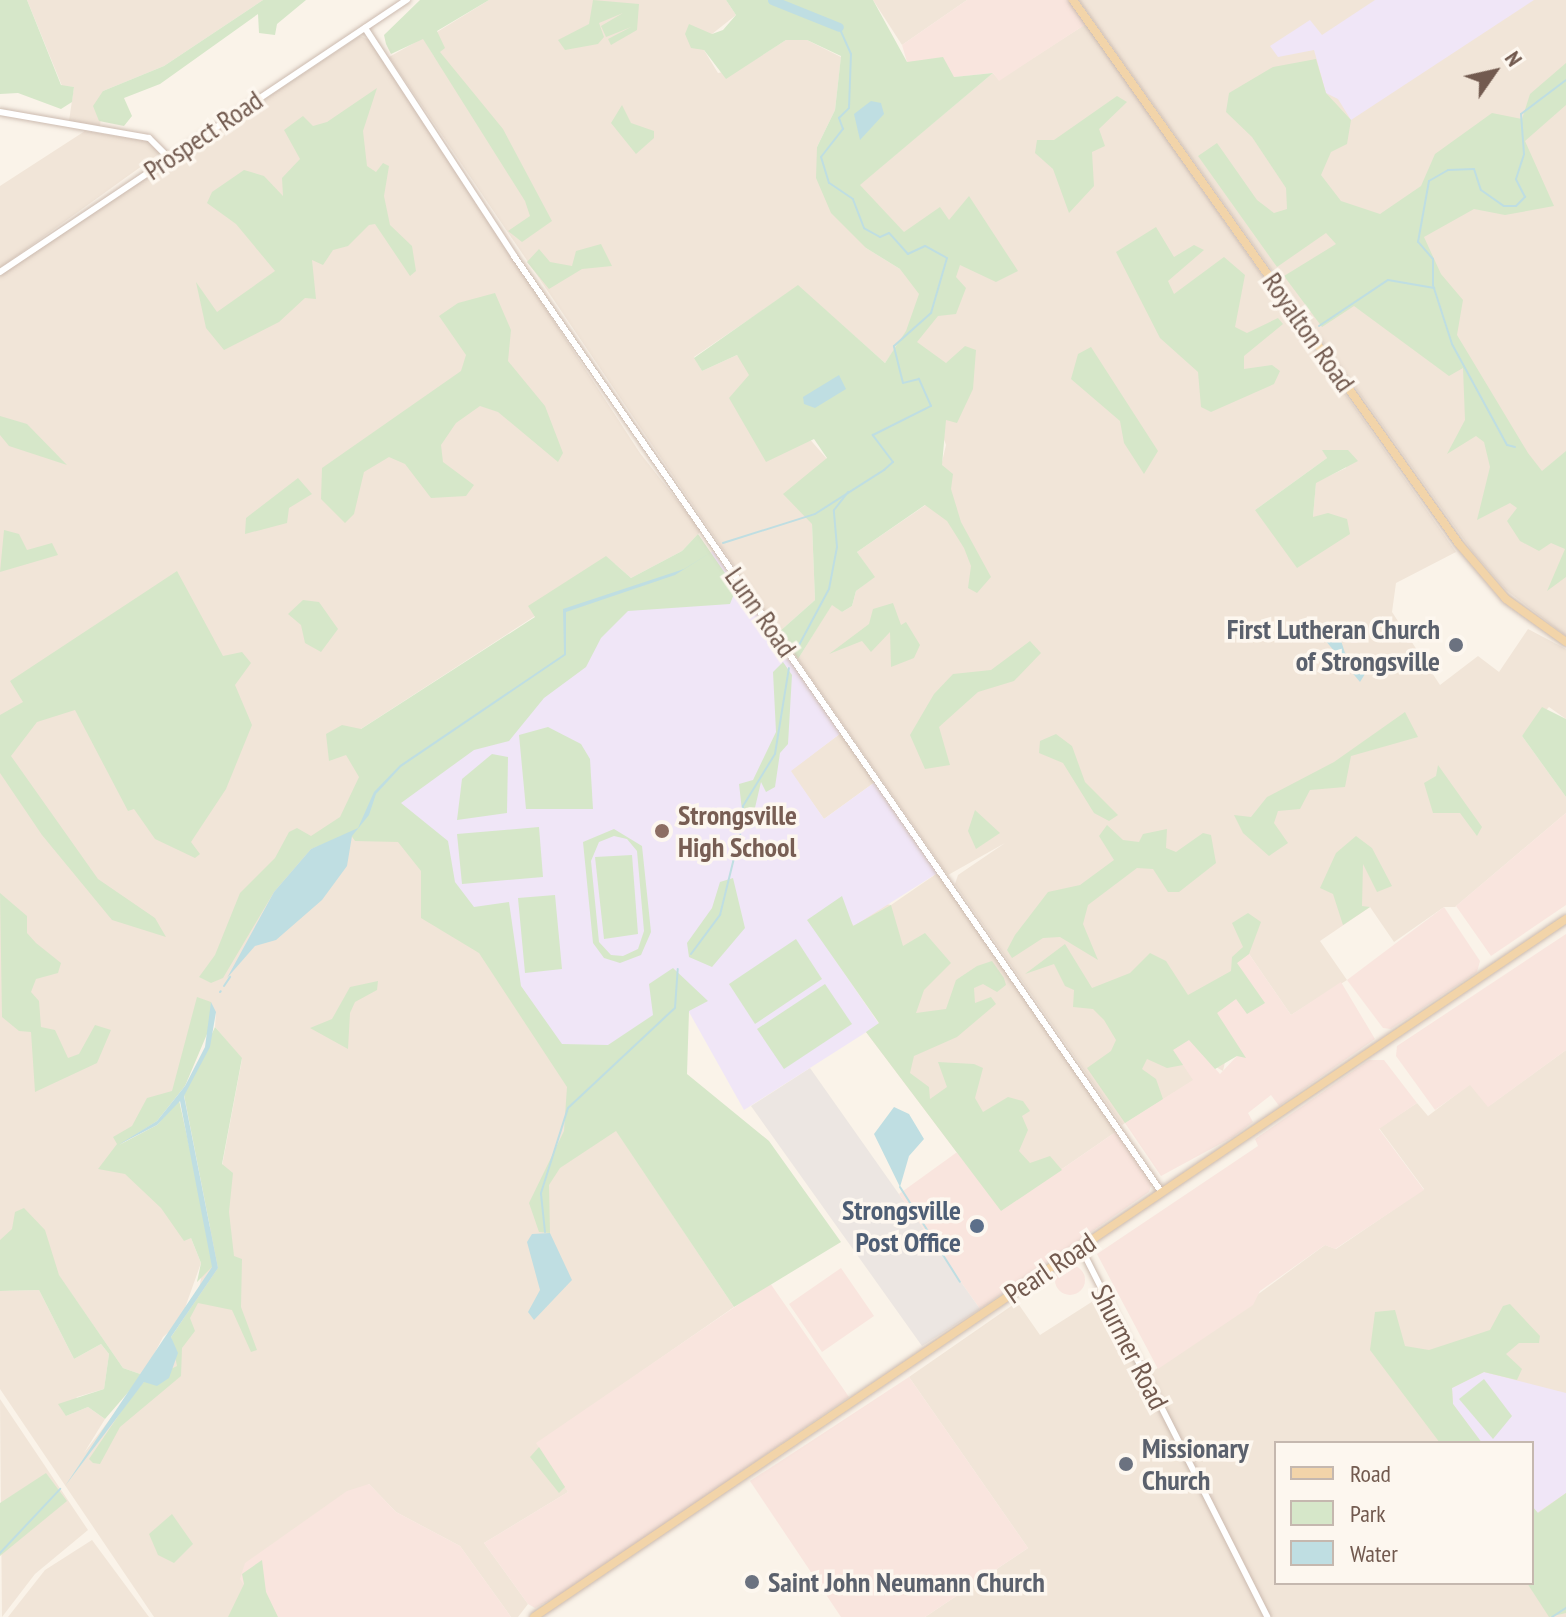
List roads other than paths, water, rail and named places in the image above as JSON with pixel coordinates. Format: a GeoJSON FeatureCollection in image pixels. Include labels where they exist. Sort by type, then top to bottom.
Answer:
{"type":"FeatureCollection","features":[{"type":"Feature","properties":{"kind":"main road","name":"Royalton Road"},"geometry":{"type":"LineString","coordinates":[[1073,0],[1459,544],[1506,599],[1566,642]]}},
{"type":"Feature","properties":{"kind":"main road","name":"Pearl Road"},"geometry":{"type":"LineString","coordinates":[[534,1617],[1566,919]]}},
{"type":"Feature","properties":{"kind":"street","name":"Prospect Road"},"geometry":{"type":"LineString","coordinates":[[0,272],[407,0]]}},
{"type":"Feature","properties":{"kind":"street","name":"Lunn Road"},"geometry":{"type":"LineString","coordinates":[[365,28],[514,256],[1162,1193]]}},
{"type":"Feature","properties":{"kind":"street"},"geometry":{"type":"LineString","coordinates":[[0,112],[149,138],[168,157]]}},
{"type":"Feature","properties":{"kind":"street","name":"Shurmer Road"},"geometry":{"type":"LineString","coordinates":[[1081,1248],[1267,1617]]}},
{"type":"Feature","properties":{"kind":"water"},"geometry":{"type":"Polygon","coordinates":[[[871,101],[881,103],[884,114],[860,140],[854,114],[871,101]]]}},
{"type":"Feature","properties":{"kind":"water"},"geometry":{"type":"Polygon","coordinates":[[[839,375],[846,389],[815,408],[804,404],[803,397],[839,375]]]}},
{"type":"Feature","properties":{"kind":"water"},"geometry":{"type":"Polygon","coordinates":[[[713,551],[675,575],[566,612],[566,655],[401,767],[376,794],[369,815],[352,836],[347,866],[322,900],[276,940],[255,946],[227,978],[274,892],[311,849],[358,828],[374,792],[400,765],[564,654],[563,609],[684,569],[713,551]]]}},
{"type":"Feature","properties":{"kind":"water"},"geometry":{"type":"Polygon","coordinates":[[[1324,622],[1337,628],[1345,653],[1368,669],[1360,682],[1320,634],[1324,622]]]}},
{"type":"Feature","properties":{"kind":"water"},"geometry":{"type":"Polygon","coordinates":[[[211,1002],[216,1012],[210,1047],[184,1096],[218,1268],[171,1337],[178,1353],[169,1378],[157,1386],[144,1382],[65,1486],[212,1267],[180,1101],[157,1125],[118,1145],[157,1121],[185,1086],[205,1047],[211,1002]]]}},
{"type":"Feature","properties":{"kind":"water"},"geometry":{"type":"Polygon","coordinates":[[[894,1107],[909,1114],[924,1139],[909,1156],[900,1187],[874,1134],[894,1107]]]}},
{"type":"Feature","properties":{"kind":"water"},"geometry":{"type":"Polygon","coordinates":[[[550,1233],[572,1280],[534,1320],[528,1312],[540,1290],[527,1242],[532,1234],[550,1233]]]}},
{"type":"Feature","properties":{"kind":"waterway"},"geometry":{"type":"LineString","coordinates":[[772,0],[839,27]]}},
{"type":"Feature","properties":{"kind":"waterway"},"geometry":{"type":"LineString","coordinates":[[723,543],[815,514],[884,470],[893,462],[873,435],[931,406],[919,379],[903,383],[894,346],[931,313],[947,258],[925,246],[908,254],[889,233],[880,237],[864,228],[853,199],[829,183],[821,157],[843,129],[839,118],[849,108],[851,54],[839,27]]}},
{"type":"Feature","properties":{"kind":"waterway"},"geometry":{"type":"LineString","coordinates":[[1515,447],[1507,445],[1452,344],[1433,285],[1433,259],[1418,242],[1429,181],[1448,170],[1474,169],[1481,190],[1504,206],[1516,206],[1525,197],[1516,179],[1524,154],[1521,114],[1566,80]]}},
{"type":"Feature","properties":{"kind":"waterway"},"geometry":{"type":"LineString","coordinates":[[1319,326],[1388,280],[1434,288]]}},
{"type":"Feature","properties":{"kind":"waterway"},"geometry":{"type":"LineString","coordinates":[[798,647],[829,589],[837,547],[834,510],[848,492]]}},
{"type":"Feature","properties":{"kind":"waterway"},"geometry":{"type":"LineString","coordinates":[[743,826],[743,806],[775,754],[789,668]]}},
{"type":"Feature","properties":{"kind":"waterway"},"geometry":{"type":"LineString","coordinates":[[735,853],[740,835]]}},
{"type":"Feature","properties":{"kind":"waterway"},"geometry":{"type":"LineString","coordinates":[[691,954],[720,915],[734,858]]}},
{"type":"Feature","properties":{"kind":"waterway"},"geometry":{"type":"LineString","coordinates":[[545,1232],[541,1193],[568,1108],[675,1008],[678,969]]}},
{"type":"Feature","properties":{"kind":"waterway"},"geometry":{"type":"LineString","coordinates":[[224,986],[230,977]]}},
{"type":"Feature","properties":{"kind":"waterway"},"geometry":{"type":"LineString","coordinates":[[900,1187],[960,1282]]}},
{"type":"Feature","properties":{"kind":"waterway"},"geometry":{"type":"LineString","coordinates":[[0,1553],[60,1489]]}},
{"type":"Feature","properties":{"kind":"waterway"},"geometry":{"type":"LineString","coordinates":[[1552,1617],[1566,1608]]}},
{"type":"Feature","properties":{"kind":"place","name":"First Lutheran Church of Strongsville"},"geometry":{"type":"Point","coordinates":[1456,645]}},
{"type":"Feature","properties":{"kind":"place","name":"Strongsville High School"},"geometry":{"type":"Point","coordinates":[662,831]}},
{"type":"Feature","properties":{"kind":"place","name":"Strongsville Post Office"},"geometry":{"type":"Point","coordinates":[977,1226]}},
{"type":"Feature","properties":{"kind":"place","name":"Missionary Church"},"geometry":{"type":"Point","coordinates":[1126,1464]}},
{"type":"Feature","properties":{"kind":"place","name":"Saint John Neumann Church"},"geometry":{"type":"Point","coordinates":[752,1582]}}]}
